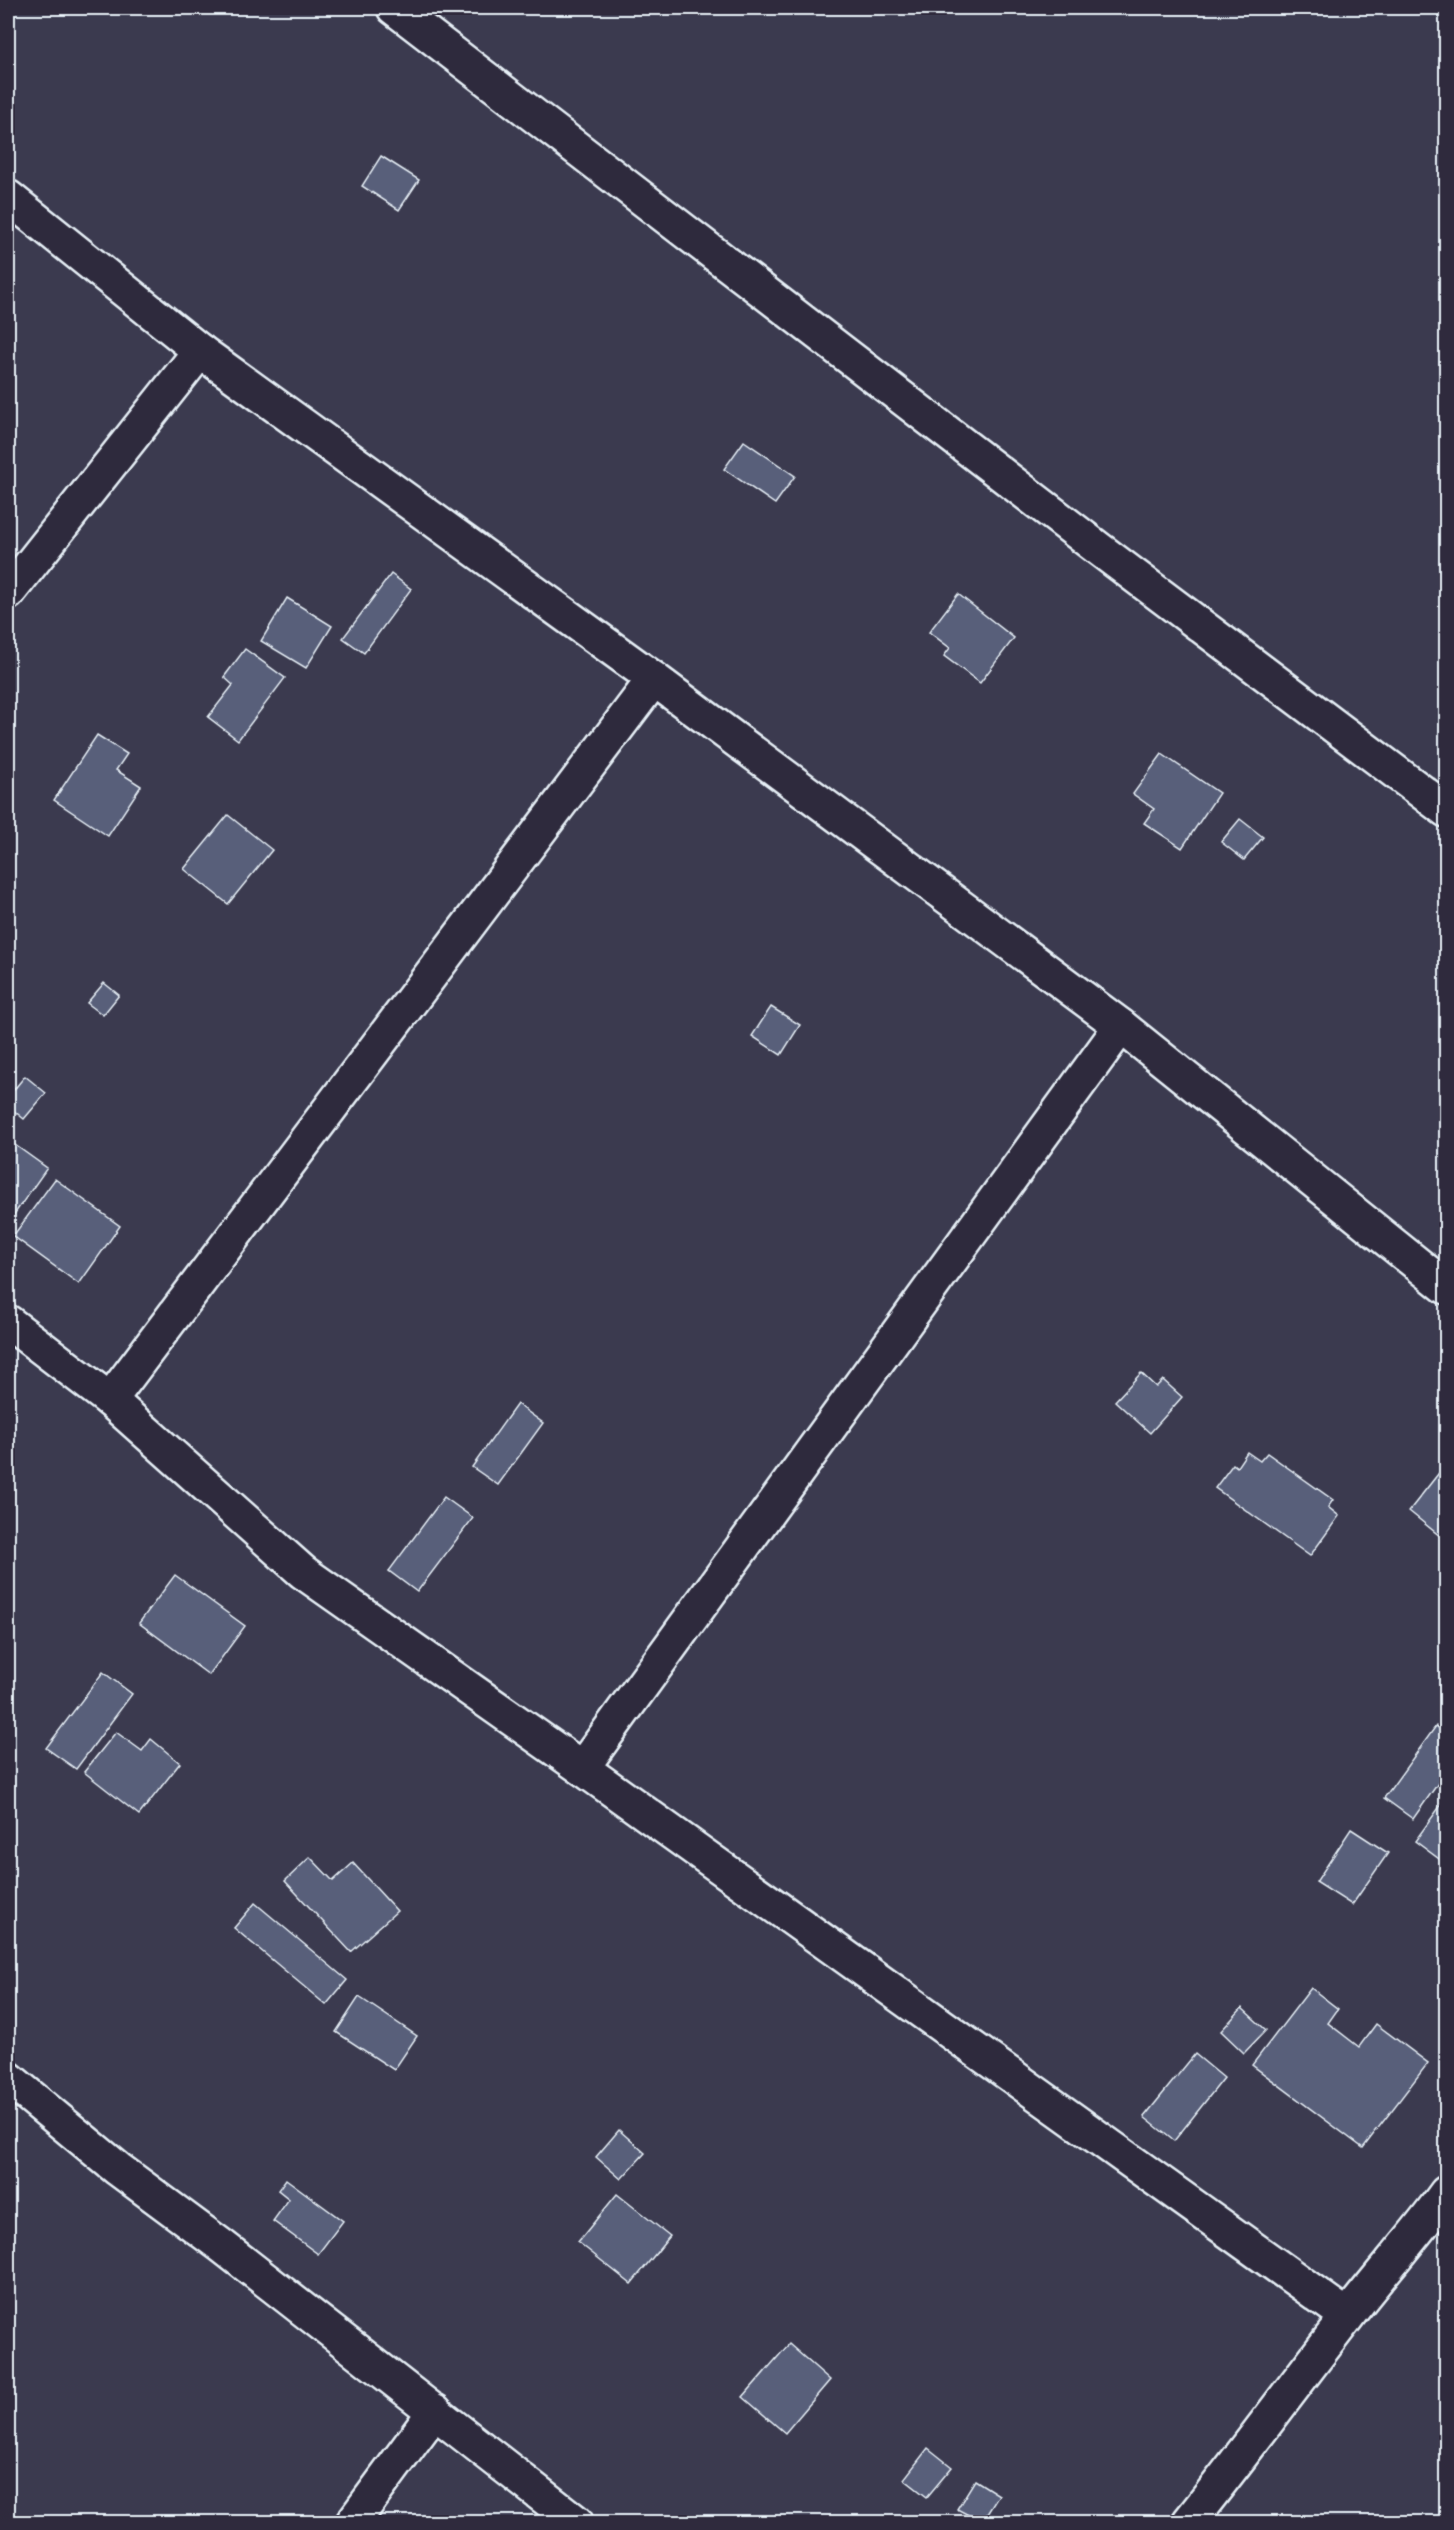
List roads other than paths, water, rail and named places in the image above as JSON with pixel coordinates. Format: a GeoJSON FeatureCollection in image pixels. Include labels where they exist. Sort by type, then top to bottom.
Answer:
{"type":"FeatureCollection","features":[{"type":"Feature","properties":{"kind":"street"},"geometry":{"type":"LineString","coordinates":[[394,8],[1080,535],[1446,810]]}},
{"type":"Feature","properties":{"kind":"street"},"geometry":{"type":"LineString","coordinates":[[8,197],[200,351],[654,679],[1121,1026],[1446,1287]]}},
{"type":"Feature","properties":{"kind":"street"},"geometry":{"type":"LineString","coordinates":[[8,593],[200,351]]}},
{"type":"Feature","properties":{"kind":"street"},"geometry":{"type":"LineString","coordinates":[[110,1400],[654,679]]}},
{"type":"Feature","properties":{"kind":"street"},"geometry":{"type":"LineString","coordinates":[[582,1768],[1121,1026]]}},
{"type":"Feature","properties":{"kind":"street"},"geometry":{"type":"LineString","coordinates":[[8,1322],[110,1400],[303,1572],[582,1768],[1347,2316]]}},
{"type":"Feature","properties":{"kind":"street"},"geometry":{"type":"LineString","coordinates":[[8,2078],[118,2169],[222,2246],[576,2523]]}},
{"type":"Feature","properties":{"kind":"street"},"geometry":{"type":"LineString","coordinates":[[1189,2523],[1247,2450],[1347,2316],[1419,2230],[1446,2193]]}},
{"type":"Feature","properties":{"kind":"street"},"geometry":{"type":"LineString","coordinates":[[353,2523],[435,2411]]}}]}
